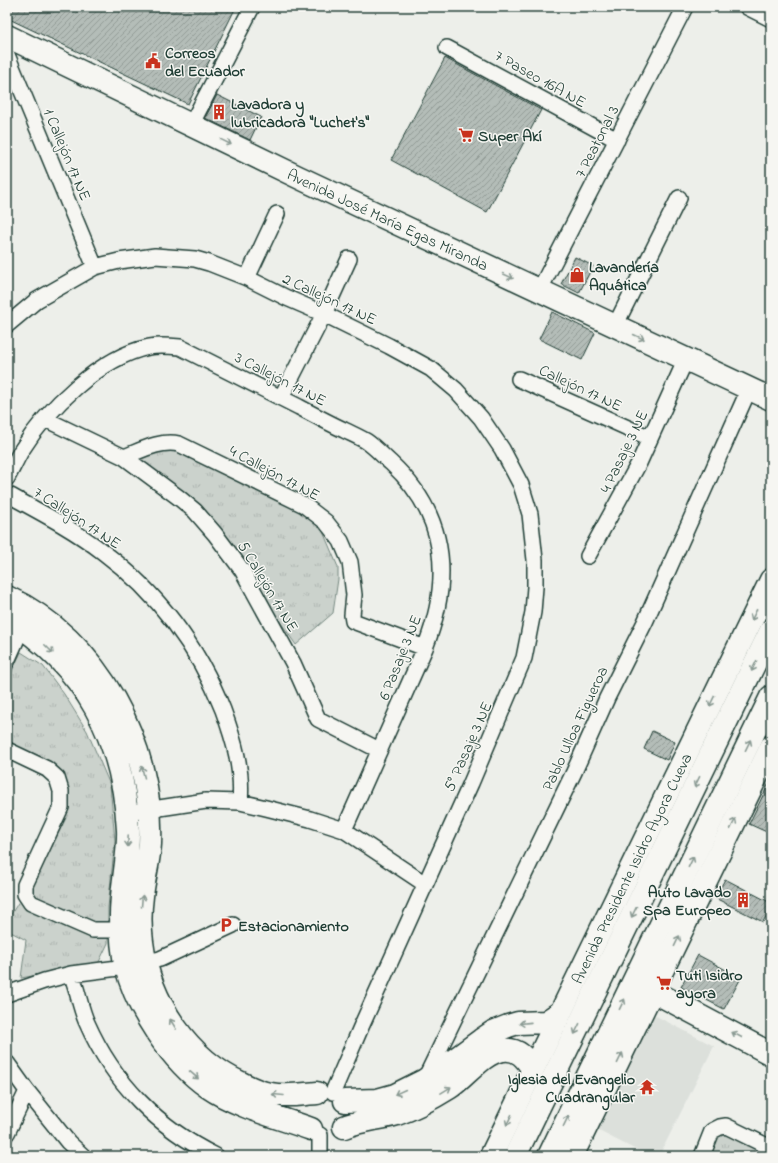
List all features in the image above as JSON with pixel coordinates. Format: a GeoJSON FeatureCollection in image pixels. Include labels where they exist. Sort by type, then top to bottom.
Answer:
{"type":"FeatureCollection","features":[{"type":"Feature","properties":{"kind":"street"},"geometry":{"type":"LineString","coordinates":[[191,125],[252,7]]}},
{"type":"Feature","properties":{"kind":"street","name":"7 Peatonal 3"},"geometry":{"type":"LineString","coordinates":[[539,291],[685,7]]}},
{"type":"Feature","properties":{"kind":"street"},"geometry":{"type":"LineString","coordinates":[[747,7],[771,20]]}},
{"type":"Feature","properties":{"kind":"street","name":"Avenida José María Egas Miranda"},"geometry":{"type":"LineString","coordinates":[[7,36],[539,291],[771,399]]}},
{"type":"Feature","properties":{"kind":"street","name":"7 Paseo 16A NE"},"geometry":{"type":"LineString","coordinates":[[448,48],[617,140]]}},
{"type":"Feature","properties":{"kind":"street","name":"1 Callejón 17 NE"},"geometry":{"type":"LineString","coordinates":[[7,55],[95,267]]}},
{"type":"Feature","properties":{"kind":"street"},"geometry":{"type":"LineString","coordinates":[[615,326],[679,198]]}},
{"type":"Feature","properties":{"kind":"street"},"geometry":{"type":"LineString","coordinates":[[248,278],[277,214]]}},
{"type":"Feature","properties":{"kind":"street","name":"2 Callejón 17 NE"},"geometry":{"type":"LineString","coordinates":[[7,325],[37,300],[95,267],[118,261],[155,256],[195,259],[248,278],[389,346],[431,369],[456,390],[473,408]]}},
{"type":"Feature","properties":{"kind":"street"},"geometry":{"type":"LineString","coordinates":[[281,398],[324,314],[349,258]]}},
{"type":"Feature","properties":{"kind":"street","name":"3 Callejón 17 NE"},"geometry":{"type":"LineString","coordinates":[[45,419],[60,402],[78,386],[108,364],[122,356],[151,347],[180,347],[366,441]]}},
{"type":"Feature","properties":{"kind":"street","name":"4 Pasaje 3 NE"},"geometry":{"type":"LineString","coordinates":[[588,556],[639,463],[686,359]]}},
{"type":"Feature","properties":{"kind":"street","name":"Callejón 17 NE"},"geometry":{"type":"LineString","coordinates":[[519,379],[650,438]]}},
{"type":"Feature","properties":{"kind":"street","name":"Pablo Ulloa Figueroa"},"geometry":{"type":"LineString","coordinates":[[425,1080],[574,772],[607,698],[645,622],[749,389]]}},
{"type":"Feature","properties":{"kind":"street","name":"5° Pasaje 3 NE"},"geometry":{"type":"LineString","coordinates":[[332,1096],[361,1027],[471,782],[524,658],[533,612],[535,587],[535,560],[530,514],[520,485],[509,461],[489,429],[473,408]]}},
{"type":"Feature","properties":{"kind":"street"},"geometry":{"type":"LineString","coordinates":[[7,478],[21,451],[45,419]]}},
{"type":"Feature","properties":{"kind":"street","name":"5 Callejón 17 NE"},"geometry":{"type":"LineString","coordinates":[[45,419],[124,457],[191,507],[236,561],[293,663],[320,720],[379,750]]}},
{"type":"Feature","properties":{"kind":"street","name":"6 Pasaje 3 NE"},"geometry":{"type":"LineString","coordinates":[[344,830],[425,648],[434,623],[441,581],[440,552],[428,510],[410,482],[366,441]]}},
{"type":"Feature","properties":{"kind":"street","name":"4 Callejón 17 NE"},"geometry":{"type":"LineString","coordinates":[[124,457],[158,444],[179,444],[310,509],[330,526],[348,556],[354,595],[352,615],[353,621],[425,648]]}},
{"type":"Feature","properties":{"kind":"street","name":"7 Callejón 17 NE"},"geometry":{"type":"LineString","coordinates":[[7,494],[54,519],[104,552],[139,582],[162,607],[184,636],[216,692],[227,721],[239,763],[241,785],[240,802]]}},
{"type":"Feature","properties":{"kind":"street","name":"Avenida Presidente Isidro Ayora Cueva"},"geometry":{"type":"LineString","coordinates":[[491,1156],[771,580]]}},
{"type":"Feature","properties":{"kind":"street"},"geometry":{"type":"LineString","coordinates":[[7,597],[33,612],[52,626],[87,660],[115,701],[137,750],[144,778],[149,809],[150,844],[140,918],[142,942],[136,965],[136,992],[150,1021],[169,1049],[187,1068],[208,1087],[231,1101],[316,1132],[333,1135],[344,1127],[349,1114],[332,1096]]}},
{"type":"Feature","properties":{"kind":"street"},"geometry":{"type":"LineString","coordinates":[[7,661],[14,622],[46,646],[82,686],[96,708],[119,764],[125,798],[128,831],[122,907],[122,930],[136,965],[152,984],[163,1008],[177,1030],[197,1054],[213,1067],[232,1079],[251,1088],[270,1094],[284,1096],[332,1096],[377,1100],[395,1095],[425,1080],[443,1068],[489,1045],[508,1026],[527,1022],[546,1022],[561,1012]]}},
{"type":"Feature","properties":{"kind":"street","name":"Avenida Presidente Isidro Ayora Cueva"},"geometry":{"type":"LineString","coordinates":[[516,1156],[771,630]]}},
{"type":"Feature","properties":{"kind":"street"},"geometry":{"type":"LineString","coordinates":[[548,1156],[771,697]]}},
{"type":"Feature","properties":{"kind":"street"},"geometry":{"type":"LineString","coordinates":[[572,1156],[771,747]]}},
{"type":"Feature","properties":{"kind":"street"},"geometry":{"type":"LineString","coordinates":[[7,750],[47,769],[57,778],[62,791],[61,807],[25,885],[25,894],[30,903],[93,930],[122,930]]}},
{"type":"Feature","properties":{"kind":"street"},"geometry":{"type":"LineString","coordinates":[[126,813],[206,802],[240,802],[310,819],[344,830],[425,884]]}},
{"type":"Feature","properties":{"kind":"street"},"geometry":{"type":"LineString","coordinates":[[7,994],[44,981],[72,974],[136,965],[160,959],[233,925]]}},
{"type":"Feature","properties":{"kind":"street"},"geometry":{"type":"LineString","coordinates":[[642,963],[653,989],[671,1001],[771,1054]]}},
{"type":"Feature","properties":{"kind":"street"},"geometry":{"type":"LineString","coordinates":[[72,974],[86,1022],[103,1055],[125,1085],[141,1104],[179,1136],[216,1156]]}},
{"type":"Feature","properties":{"kind":"street"},"geometry":{"type":"LineString","coordinates":[[489,1045],[502,1050],[518,1052],[524,1056],[533,1070]]}},
{"type":"Feature","properties":{"kind":"street"},"geometry":{"type":"LineString","coordinates":[[344,1127],[357,1122],[397,1114],[421,1104],[463,1078],[484,1057],[489,1045]]}},
{"type":"Feature","properties":{"kind":"street"},"geometry":{"type":"LineString","coordinates":[[7,1063],[27,1091],[68,1142],[83,1156]]}},
{"type":"Feature","properties":{"kind":"street"},"geometry":{"type":"LineString","coordinates":[[7,1134],[27,1091]]}},
{"type":"Feature","properties":{"kind":"street"},"geometry":{"type":"LineString","coordinates":[[320,1156],[316,1132],[307,1123],[305,1110],[307,1103],[332,1096]]}},
{"type":"Feature","properties":{"kind":"street"},"geometry":{"type":"LineString","coordinates":[[702,1156],[712,1130],[726,1126],[771,1149],[768,1156]]}},
{"type":"Feature","properties":{"kind":"shaded area"},"geometry":{"type":"Polygon","coordinates":[[[654,1015],[714,1046],[659,1156],[648,1156],[597,1130],[654,1015]]]}},
{"type":"Feature","properties":{"kind":"green space"},"geometry":{"type":"Polygon","coordinates":[[[157,448],[181,453],[310,515],[321,527],[338,567],[338,579],[333,613],[296,645],[238,560],[132,461],[157,448]]]}},
{"type":"Feature","properties":{"kind":"green space"},"geometry":{"type":"Polygon","coordinates":[[[21,652],[43,666],[64,694],[87,731],[110,785],[115,841],[108,907],[108,943],[98,964],[21,978],[26,940],[7,930],[7,921],[50,850],[66,818],[57,788],[47,779],[7,758],[7,682],[21,652]]]}},
{"type":"Feature","properties":{"kind":"green space"},"geometry":{"type":"Polygon","coordinates":[[[728,1134],[757,1149],[754,1156],[707,1156],[715,1137],[728,1134]]]}},
{"type":"Feature","properties":{"kind":"building","name":"Correos del Ecuador"},"geometry":{"type":"Polygon","coordinates":[[[7,7],[236,7],[188,104],[7,18],[7,7]]]}},
{"type":"Feature","properties":{"kind":"building","name":"Super Akí"},"geometry":{"type":"Polygon","coordinates":[[[445,58],[541,110],[487,212],[391,160],[445,58]]]}},
{"type":"Feature","properties":{"kind":"building"},"geometry":{"type":"Polygon","coordinates":[[[217,95],[261,117],[250,140],[205,118],[217,95]]]}},
{"type":"Feature","properties":{"kind":"building","name":"Lavandería Aquática"},"geometry":{"type":"Polygon","coordinates":[[[575,257],[593,266],[579,293],[561,284],[575,257]]]}},
{"type":"Feature","properties":{"kind":"building"},"geometry":{"type":"Polygon","coordinates":[[[552,312],[595,333],[582,360],[539,339],[552,312]]]}},
{"type":"Feature","properties":{"kind":"building"},"geometry":{"type":"Polygon","coordinates":[[[652,731],[675,742],[667,760],[644,749],[652,731]]]}},
{"type":"Feature","properties":{"kind":"building"},"geometry":{"type":"Polygon","coordinates":[[[771,779],[771,834],[749,824],[771,779]]]}},
{"type":"Feature","properties":{"kind":"building","name":"Auto Lavado Spa Europeo"},"geometry":{"type":"Polygon","coordinates":[[[725,879],[771,903],[771,907],[763,922],[715,898],[725,879]]]}},
{"type":"Feature","properties":{"kind":"building"},"geometry":{"type":"Polygon","coordinates":[[[698,955],[741,978],[724,1009],[681,987],[698,955]]]}},
{"type":"Feature","properties":{"kind":"place","name":"Correos del Ecuador"},"geometry":{"type":"Point","coordinates":[153,61]}},
{"type":"Feature","properties":{"kind":"place","name":"Lavadora y lubricadora \"Luchet's\""},"geometry":{"type":"Point","coordinates":[219,112]}},
{"type":"Feature","properties":{"kind":"place","name":"Super Akí"},"geometry":{"type":"Point","coordinates":[466,135]}},
{"type":"Feature","properties":{"kind":"place","name":"Lavandería Aquática"},"geometry":{"type":"Point","coordinates":[577,275]}},
{"type":"Feature","properties":{"kind":"place","name":"Auto Lavado Spa Europeo"},"geometry":{"type":"Point","coordinates":[743,900]}},
{"type":"Feature","properties":{"kind":"place","name":"Estacionamiento"},"geometry":{"type":"Point","coordinates":[226,925]}},
{"type":"Feature","properties":{"kind":"place","name":"Tuti Isidro ayora"},"geometry":{"type":"Point","coordinates":[664,983]}},
{"type":"Feature","properties":{"kind":"place","name":"Iglesia del Evangelio Cuadrangular"},"geometry":{"type":"Point","coordinates":[647,1087]}}]}
